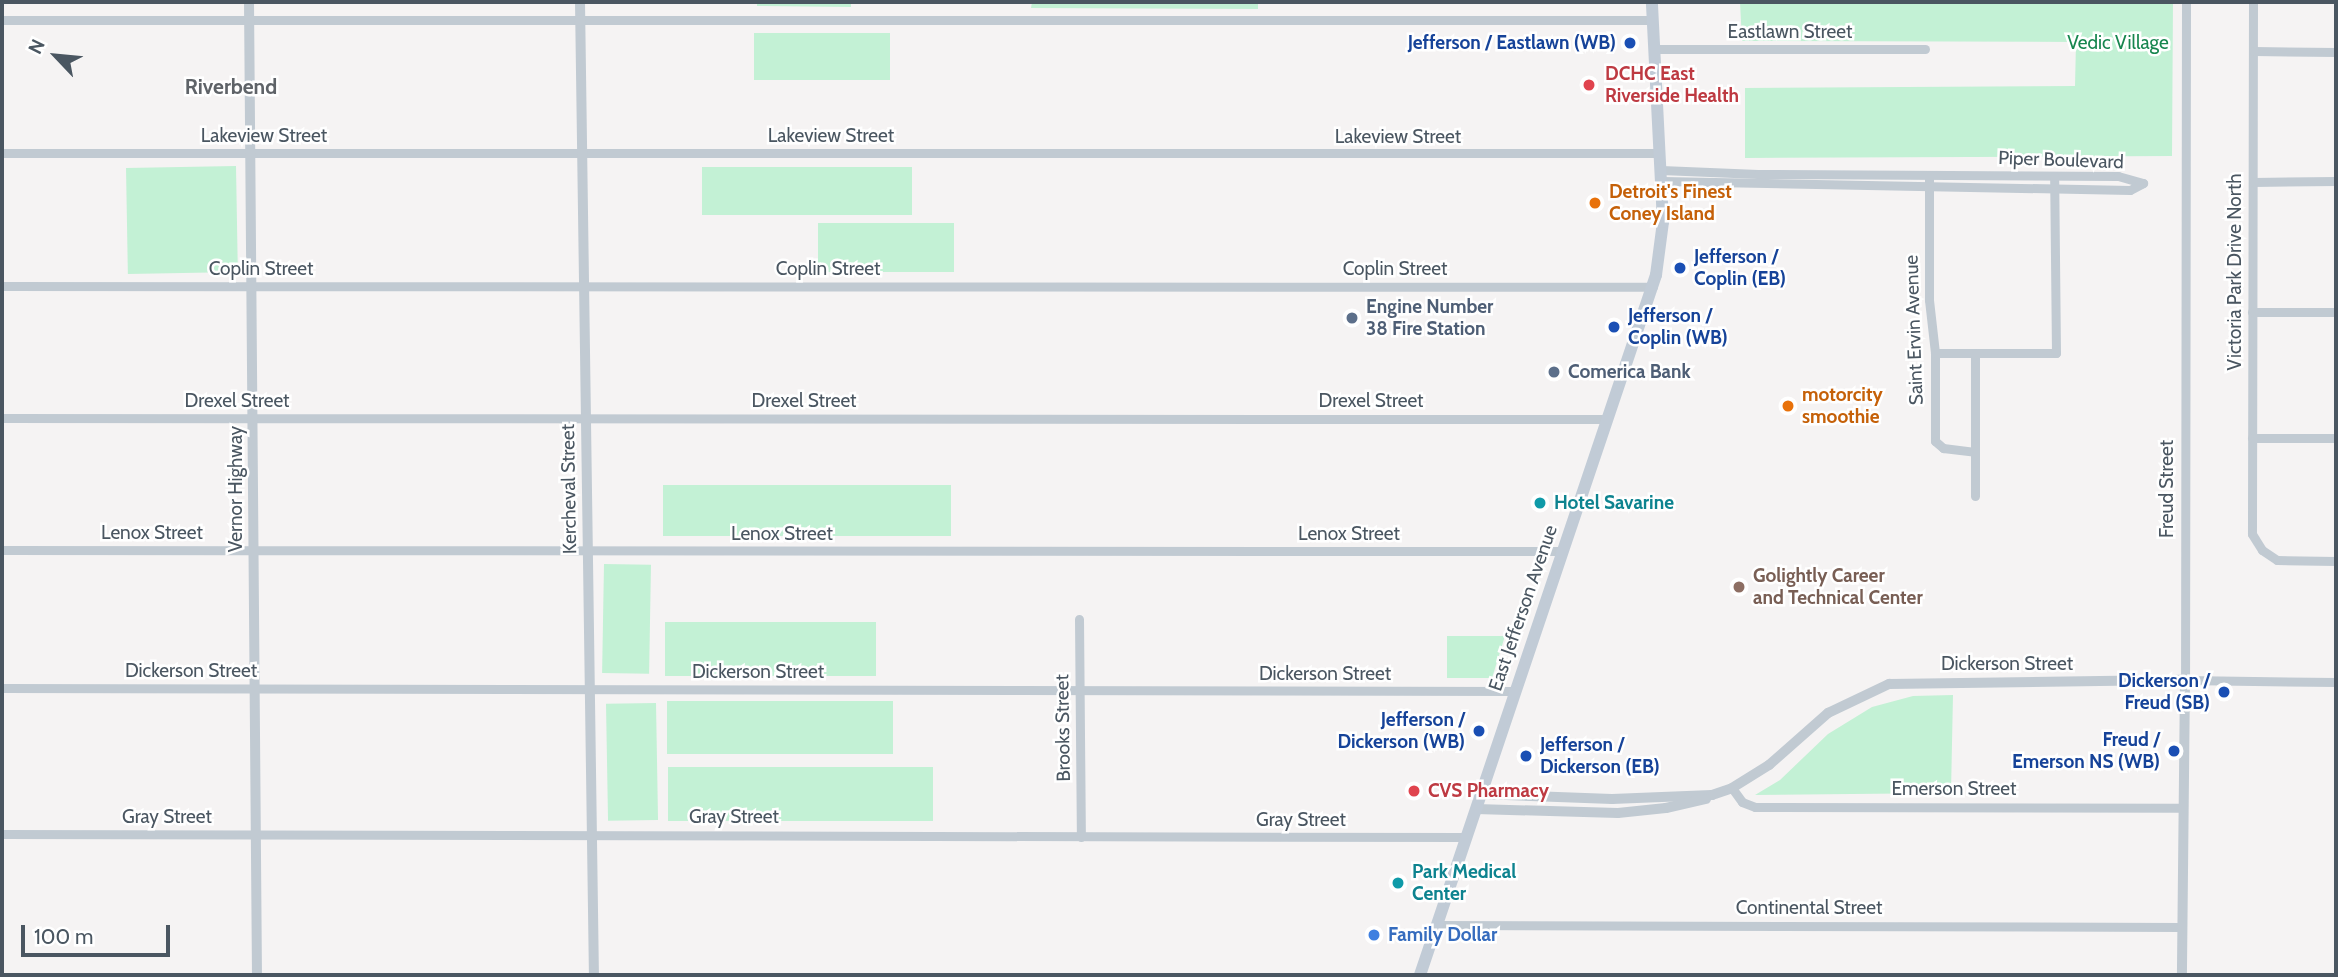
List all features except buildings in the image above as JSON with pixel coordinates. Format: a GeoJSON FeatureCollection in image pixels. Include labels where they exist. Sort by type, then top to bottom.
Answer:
{"type":"FeatureCollection","features":[{"type":"Feature","properties":{"kind":"main road","name":"East Jefferson Avenue"},"geometry":{"type":"LineString","coordinates":[[1420,975],[1653,286],[1663,233],[1652,2]]}},
{"type":"Feature","properties":{"kind":"street","name":"Vernor Highway"},"geometry":{"type":"LineString","coordinates":[[250,2],[257,975]]}},
{"type":"Feature","properties":{"kind":"street","name":"Kercheval Street"},"geometry":{"type":"LineString","coordinates":[[580,2],[594,975]]}},
{"type":"Feature","properties":{"kind":"street","name":"Freud Street"},"geometry":{"type":"LineString","coordinates":[[2182,975],[2186,2]]}},
{"type":"Feature","properties":{"kind":"street","name":"Victoria Park Drive North"},"geometry":{"type":"LineString","coordinates":[[2253,2],[2251,523],[2256,542],[2266,554],[2277,560],[2336,561]]}},
{"type":"Feature","properties":{"kind":"street"},"geometry":{"type":"LineString","coordinates":[[2,20],[1653,20]]}},
{"type":"Feature","properties":{"kind":"street","name":"Eastlawn Street"},"geometry":{"type":"LineString","coordinates":[[1654,49],[1926,49]]}},
{"type":"Feature","properties":{"kind":"street"},"geometry":{"type":"LineString","coordinates":[[2254,51],[2336,52]]}},
{"type":"Feature","properties":{"kind":"street","name":"Lakeview Street"},"geometry":{"type":"LineString","coordinates":[[2,153],[1660,153]]}},
{"type":"Feature","properties":{"kind":"street","name":"Piper Boulevard"},"geometry":{"type":"LineString","coordinates":[[1661,175],[2118,176],[2143,183],[2130,190],[1928,188],[1661,175]]}},
{"type":"Feature","properties":{"kind":"street","name":"Saint Ervin Avenue"},"geometry":{"type":"LineString","coordinates":[[1928,175],[1929,299],[1936,353],[1935,441],[1943,448],[1975,452]]}},
{"type":"Feature","properties":{"kind":"street"},"geometry":{"type":"LineString","coordinates":[[1936,353],[2056,353],[2054,176]]}},
{"type":"Feature","properties":{"kind":"street"},"geometry":{"type":"LineString","coordinates":[[2253,182],[2336,181]]}},
{"type":"Feature","properties":{"kind":"street","name":"Coplin Street"},"geometry":{"type":"LineString","coordinates":[[2,286],[1653,286]]}},
{"type":"Feature","properties":{"kind":"street"},"geometry":{"type":"LineString","coordinates":[[2252,312],[2336,312]]}},
{"type":"Feature","properties":{"kind":"street"},"geometry":{"type":"LineString","coordinates":[[1975,353],[1975,496]]}},
{"type":"Feature","properties":{"kind":"street","name":"Drexel Street"},"geometry":{"type":"LineString","coordinates":[[2,418],[1606,419]]}},
{"type":"Feature","properties":{"kind":"street"},"geometry":{"type":"LineString","coordinates":[[2252,438],[2336,438]]}},
{"type":"Feature","properties":{"kind":"street","name":"Lenox Street"},"geometry":{"type":"LineString","coordinates":[[2,550],[1562,551]]}},
{"type":"Feature","properties":{"kind":"street","name":"Brooks Street"},"geometry":{"type":"LineString","coordinates":[[1079,619],[1081,836]]}},
{"type":"Feature","properties":{"kind":"street","name":"Dickerson Street"},"geometry":{"type":"LineString","coordinates":[[1476,809],[1618,813],[1692,804],[1732,788],[1769,765],[1828,713],[1889,684],[2336,681]]}},
{"type":"Feature","properties":{"kind":"street","name":"Dickerson Street"},"geometry":{"type":"LineString","coordinates":[[2,688],[1515,691]]}},
{"type":"Feature","properties":{"kind":"street","name":"Emerson Street"},"geometry":{"type":"LineString","coordinates":[[1732,788],[1742,802],[1755,807],[2183,808]]}},
{"type":"Feature","properties":{"kind":"street","name":"Dickerson Street"},"geometry":{"type":"LineString","coordinates":[[1480,794],[1612,799],[1712,795]]}},
{"type":"Feature","properties":{"kind":"street","name":"Gray Street"},"geometry":{"type":"LineString","coordinates":[[2,834],[1466,837]]}},
{"type":"Feature","properties":{"kind":"street","name":"Continental Street"},"geometry":{"type":"LineString","coordinates":[[1437,925],[2182,927]]}},
{"type":"Feature","properties":{"kind":"green space"},"geometry":{"type":"Polygon","coordinates":[[[757,2],[851,2],[851,7],[757,6],[757,2]]]}},
{"type":"Feature","properties":{"kind":"green space"},"geometry":{"type":"Polygon","coordinates":[[[1032,2],[1258,2],[1258,9],[1031,8],[1032,2]]]}},
{"type":"Feature","properties":{"kind":"green space","name":"Vedic Village"},"geometry":{"type":"Polygon","coordinates":[[[1740,2],[2173,2],[2172,156],[1745,158],[1745,88],[2075,86],[2076,42],[1742,41],[1740,2]]]}},
{"type":"Feature","properties":{"kind":"green space"},"geometry":{"type":"Polygon","coordinates":[[[754,33],[890,33],[890,80],[754,80],[754,33]]]}},
{"type":"Feature","properties":{"kind":"green space"},"geometry":{"type":"Polygon","coordinates":[[[236,166],[238,272],[128,274],[126,168],[236,166]]]}},
{"type":"Feature","properties":{"kind":"green space"},"geometry":{"type":"Polygon","coordinates":[[[702,167],[912,167],[912,215],[702,215],[702,167]]]}},
{"type":"Feature","properties":{"kind":"green space"},"geometry":{"type":"Polygon","coordinates":[[[818,223],[954,223],[954,272],[818,272],[818,223]]]}},
{"type":"Feature","properties":{"kind":"green space"},"geometry":{"type":"Polygon","coordinates":[[[663,485],[951,485],[951,536],[663,536],[663,485]]]}},
{"type":"Feature","properties":{"kind":"green space"},"geometry":{"type":"Polygon","coordinates":[[[604,564],[651,565],[649,674],[602,673],[604,564]]]}},
{"type":"Feature","properties":{"kind":"green space"},"geometry":{"type":"Polygon","coordinates":[[[665,622],[876,622],[876,676],[665,676],[665,622]]]}},
{"type":"Feature","properties":{"kind":"green space"},"geometry":{"type":"Polygon","coordinates":[[[1447,636],[1505,636],[1492,678],[1447,678],[1447,636]]]}},
{"type":"Feature","properties":{"kind":"green space"},"geometry":{"type":"Polygon","coordinates":[[[1953,695],[1951,793],[1755,795],[1780,780],[1828,734],[1872,707],[1913,696],[1953,695]]]}},
{"type":"Feature","properties":{"kind":"green space"},"geometry":{"type":"Polygon","coordinates":[[[667,701],[893,701],[893,754],[667,754],[667,701]]]}},
{"type":"Feature","properties":{"kind":"green space"},"geometry":{"type":"Polygon","coordinates":[[[656,703],[658,820],[608,821],[606,704],[656,703]]]}},
{"type":"Feature","properties":{"kind":"green space"},"geometry":{"type":"Polygon","coordinates":[[[668,767],[933,767],[933,821],[668,821],[668,767]]]}},
{"type":"Feature","properties":{"kind":"place","name":"Jefferson / Eastlawn (WB)"},"geometry":{"type":"Point","coordinates":[1630,43]}},
{"type":"Feature","properties":{"kind":"place","name":"DCHC East Riverside Health"},"geometry":{"type":"Point","coordinates":[1589,85]}},
{"type":"Feature","properties":{"kind":"place","name":"Detroit's Finest Coney Island"},"geometry":{"type":"Point","coordinates":[1595,203]}},
{"type":"Feature","properties":{"kind":"place","name":"Jefferson / Coplin (EB)"},"geometry":{"type":"Point","coordinates":[1680,268]}},
{"type":"Feature","properties":{"kind":"place","name":"Engine Number 38 Fire Station"},"geometry":{"type":"Point","coordinates":[1352,318]}},
{"type":"Feature","properties":{"kind":"place","name":"Jefferson / Coplin (WB)"},"geometry":{"type":"Point","coordinates":[1614,327]}},
{"type":"Feature","properties":{"kind":"place","name":"Comerica Bank"},"geometry":{"type":"Point","coordinates":[1554,372]}},
{"type":"Feature","properties":{"kind":"place","name":"motorcity smoothie"},"geometry":{"type":"Point","coordinates":[1788,406]}},
{"type":"Feature","properties":{"kind":"place","name":"Hotel Savarine"},"geometry":{"type":"Point","coordinates":[1540,503]}},
{"type":"Feature","properties":{"kind":"place","name":"Golightly Career and Technical Center"},"geometry":{"type":"Point","coordinates":[1739,587]}},
{"type":"Feature","properties":{"kind":"place","name":"Dickerson / Freud (SB)"},"geometry":{"type":"Point","coordinates":[2224,692]}},
{"type":"Feature","properties":{"kind":"place","name":"Jefferson / Dickerson (WB)"},"geometry":{"type":"Point","coordinates":[1479,731]}},
{"type":"Feature","properties":{"kind":"place","name":"Freud / Emerson NS (WB)"},"geometry":{"type":"Point","coordinates":[2174,751]}},
{"type":"Feature","properties":{"kind":"place","name":"Jefferson / Dickerson (EB)"},"geometry":{"type":"Point","coordinates":[1526,756]}},
{"type":"Feature","properties":{"kind":"place","name":"CVS Pharmacy"},"geometry":{"type":"Point","coordinates":[1414,791]}},
{"type":"Feature","properties":{"kind":"place","name":"Park Medical Center"},"geometry":{"type":"Point","coordinates":[1398,883]}},
{"type":"Feature","properties":{"kind":"place","name":"Family Dollar"},"geometry":{"type":"Point","coordinates":[1374,935]}},
{"type":"Feature","properties":{"kind":"district","name":"Riverbend"},"geometry":{"type":"Point","coordinates":[231,87]}}]}
